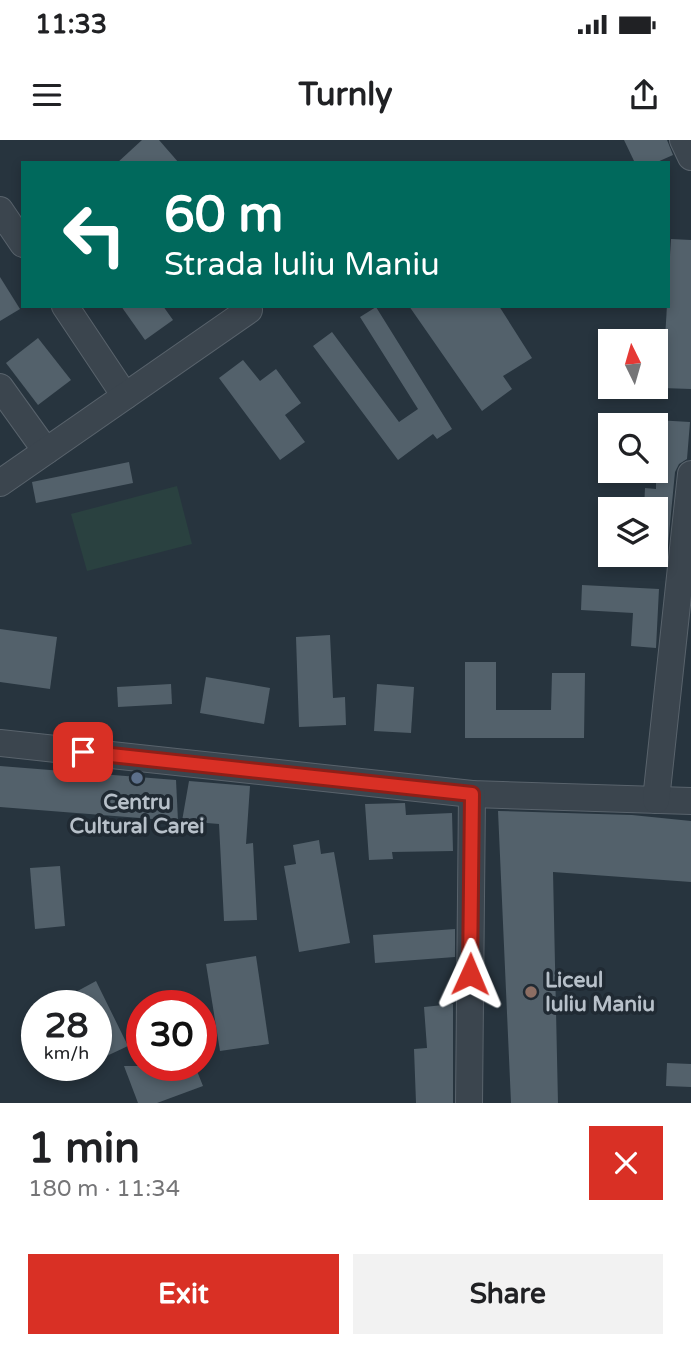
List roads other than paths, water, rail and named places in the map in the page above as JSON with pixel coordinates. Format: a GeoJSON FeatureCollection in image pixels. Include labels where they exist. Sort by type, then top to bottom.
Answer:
{"type":"FeatureCollection","features":[{"type":"Feature","properties":{"kind":"street"},"geometry":{"type":"LineString","coordinates":[[683,140],[691,157]]}},
{"type":"Feature","properties":{"kind":"street"},"geometry":{"type":"LineString","coordinates":[[0,210],[21,241]]}},
{"type":"Feature","properties":{"kind":"street"},"geometry":{"type":"LineString","coordinates":[[66,308],[125,396]]}},
{"type":"Feature","properties":{"kind":"street"},"geometry":{"type":"LineString","coordinates":[[0,483],[249,310]]}},
{"type":"Feature","properties":{"kind":"street"},"geometry":{"type":"LineString","coordinates":[[0,387],[46,451]]}},
{"type":"Feature","properties":{"kind":"street"},"geometry":{"type":"LineString","coordinates":[[656,800],[691,474]]}},
{"type":"Feature","properties":{"kind":"street"},"geometry":{"type":"LineString","coordinates":[[0,743],[472,794],[691,801]]}},
{"type":"Feature","properties":{"kind":"street"},"geometry":{"type":"LineString","coordinates":[[469,1103],[472,794]]}},
{"type":"Feature","properties":{"kind":"place","name":"Centru Cultural Carei"},"geometry":{"type":"Point","coordinates":[137,778]}},
{"type":"Feature","properties":{"kind":"place","name":"Liceul Iuliu Maniu"},"geometry":{"type":"Point","coordinates":[531,992]}}]}
